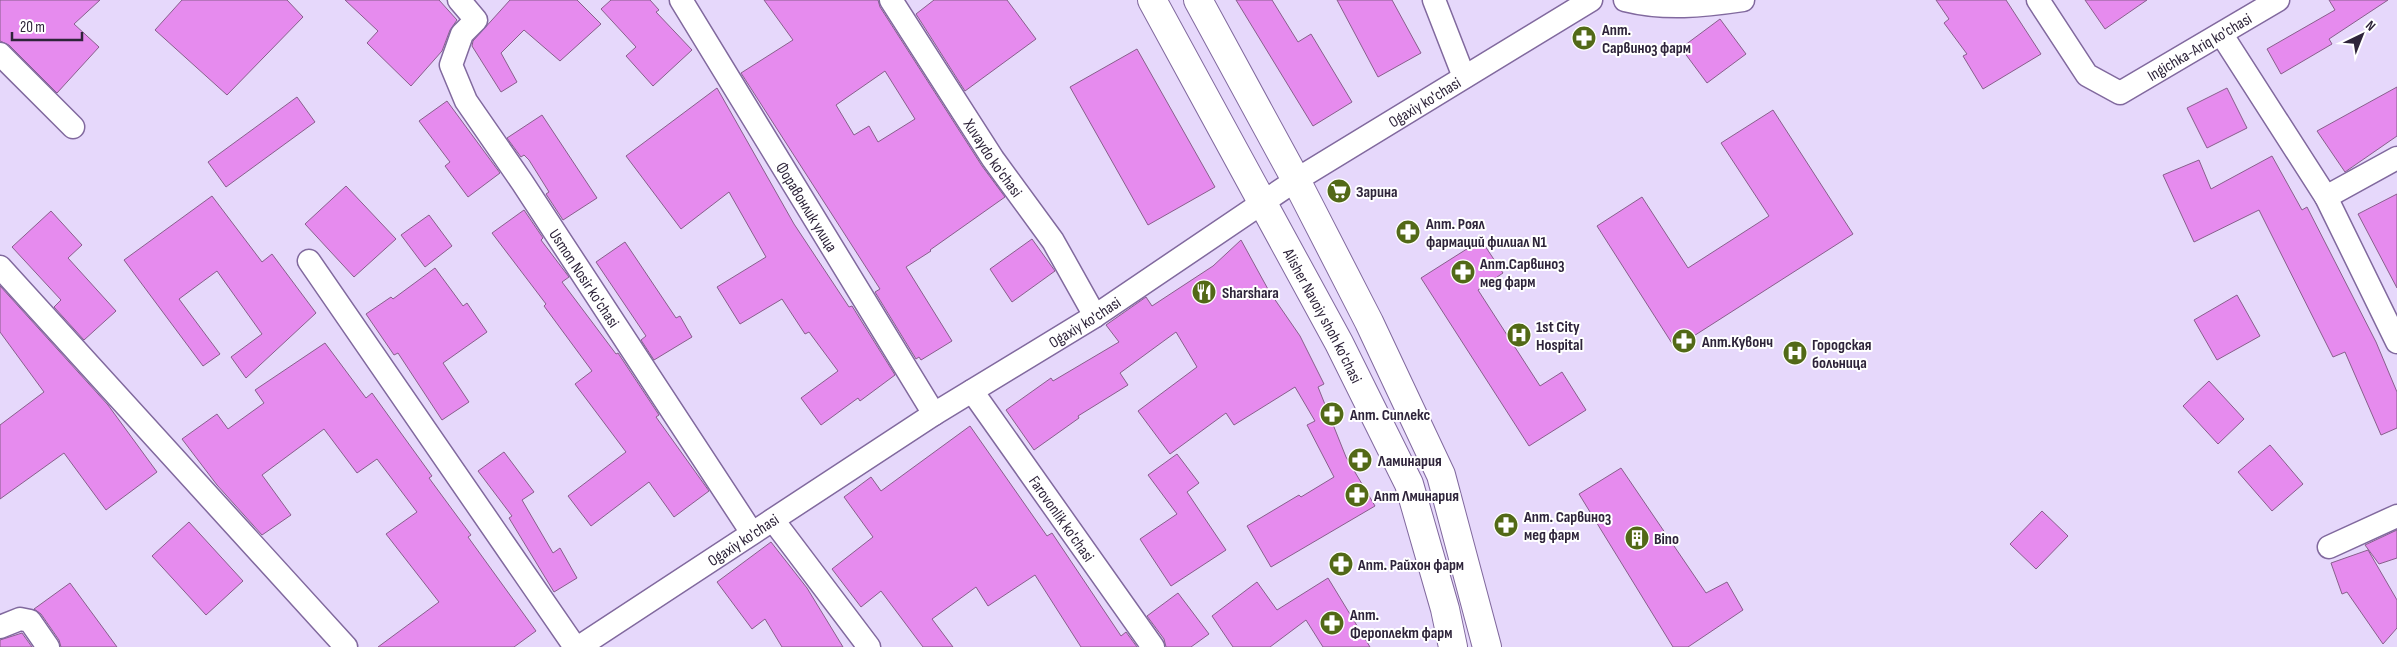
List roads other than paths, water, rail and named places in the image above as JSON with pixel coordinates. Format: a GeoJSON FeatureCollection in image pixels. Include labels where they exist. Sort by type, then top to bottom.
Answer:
{"type":"FeatureCollection","features":[{"type":"Feature","properties":{"kind":"main road","name":"Alisher Navoiy shoh ko'chasi"},"geometry":{"type":"LineString","coordinates":[[1152,0],[1339,343],[1409,484],[1453,647]]}},
{"type":"Feature","properties":{"kind":"main road"},"geometry":{"type":"LineString","coordinates":[[1198,0],[1296,180],[1369,322],[1441,475],[1487,647]]}},
{"type":"Feature","properties":{"kind":"street","name":"Usmon Nosir ko'chasi"},"geometry":{"type":"LineString","coordinates":[[458,0],[476,20],[462,34],[451,65],[466,101],[528,190],[752,533]]}},
{"type":"Feature","properties":{"kind":"street","name":"Форавонлик улица"},"geometry":{"type":"LineString","coordinates":[[681,0],[934,414]]}},
{"type":"Feature","properties":{"kind":"street","name":"Xuvaydo ko'chasi"},"geometry":{"type":"LineString","coordinates":[[891,0],[993,159],[1053,241],[1095,316]]}},
{"type":"Feature","properties":{"kind":"street"},"geometry":{"type":"LineString","coordinates":[[1434,0],[1464,77]]}},
{"type":"Feature","properties":{"kind":"street","name":"Ogaxiy ko'chasi"},"geometry":{"type":"LineString","coordinates":[[579,647],[934,414],[1095,316],[1261,202],[1591,0]]}},
{"type":"Feature","properties":{"kind":"street"},"geometry":{"type":"LineString","coordinates":[[1639,2],[1700,7],[1743,0]]}},
{"type":"Feature","properties":{"kind":"street","name":"Ingichka-Ariq ko'chasi"},"geometry":{"type":"LineString","coordinates":[[2038,0],[2087,75],[2120,93],[2222,35],[2278,0]]}},
{"type":"Feature","properties":{"kind":"street"},"geometry":{"type":"LineString","coordinates":[[2222,35],[2326,196],[2397,342]]}},
{"type":"Feature","properties":{"kind":"street"},"geometry":{"type":"LineString","coordinates":[[0,54],[74,127]]}},
{"type":"Feature","properties":{"kind":"street"},"geometry":{"type":"LineString","coordinates":[[2326,196],[2397,158]]}},
{"type":"Feature","properties":{"kind":"street"},"geometry":{"type":"LineString","coordinates":[[309,261],[575,647]]}},
{"type":"Feature","properties":{"kind":"street"},"geometry":{"type":"LineString","coordinates":[[0,267],[346,647]]}},
{"type":"Feature","properties":{"kind":"street","name":"Farovonlik ko'chasi"},"geometry":{"type":"LineString","coordinates":[[972,391],[1035,477],[1153,647]]}},
{"type":"Feature","properties":{"kind":"street"},"geometry":{"type":"LineString","coordinates":[[2328,547],[2397,516]]}},
{"type":"Feature","properties":{"kind":"street"},"geometry":{"type":"LineString","coordinates":[[773,520],[869,647]]}},
{"type":"Feature","properties":{"kind":"street"},"geometry":{"type":"LineString","coordinates":[[0,627],[20,618],[30,621],[48,647]]}},
{"type":"Feature","properties":{"kind":"place","name":"Апт. Сарвиноз фарм"},"geometry":{"type":"Point","coordinates":[1584,38]}},
{"type":"Feature","properties":{"kind":"place","name":"Зарина"},"geometry":{"type":"Point","coordinates":[1339,191]}},
{"type":"Feature","properties":{"kind":"place","name":"Апт. Роял фармаций филиал N1"},"geometry":{"type":"Point","coordinates":[1408,232]}},
{"type":"Feature","properties":{"kind":"place","name":"Апт.Сарвиноз мед фарм"},"geometry":{"type":"Point","coordinates":[1463,272]}},
{"type":"Feature","properties":{"kind":"place","name":"Sharshara"},"geometry":{"type":"Point","coordinates":[1204,292]}},
{"type":"Feature","properties":{"kind":"place","name":"1st City Hospital"},"geometry":{"type":"Point","coordinates":[1519,335]}},
{"type":"Feature","properties":{"kind":"place","name":"Апт.Кувонч"},"geometry":{"type":"Point","coordinates":[1684,341]}},
{"type":"Feature","properties":{"kind":"place","name":"Городская больница"},"geometry":{"type":"Point","coordinates":[1795,353]}},
{"type":"Feature","properties":{"kind":"place","name":"Апт. Сиплекс"},"geometry":{"type":"Point","coordinates":[1332,414]}},
{"type":"Feature","properties":{"kind":"place","name":"Ламинария"},"geometry":{"type":"Point","coordinates":[1360,460]}},
{"type":"Feature","properties":{"kind":"place","name":"Апт Лминария"},"geometry":{"type":"Point","coordinates":[1357,495]}},
{"type":"Feature","properties":{"kind":"place","name":"Апт. Сарвиноз мед фарм"},"geometry":{"type":"Point","coordinates":[1506,525]}},
{"type":"Feature","properties":{"kind":"place","name":"Bino"},"geometry":{"type":"Point","coordinates":[1637,538]}},
{"type":"Feature","properties":{"kind":"place","name":"Апт. Райхон фарм"},"geometry":{"type":"Point","coordinates":[1341,564]}},
{"type":"Feature","properties":{"kind":"place","name":"Апт. Фероплект фарм"},"geometry":{"type":"Point","coordinates":[1332,623]}}]}
